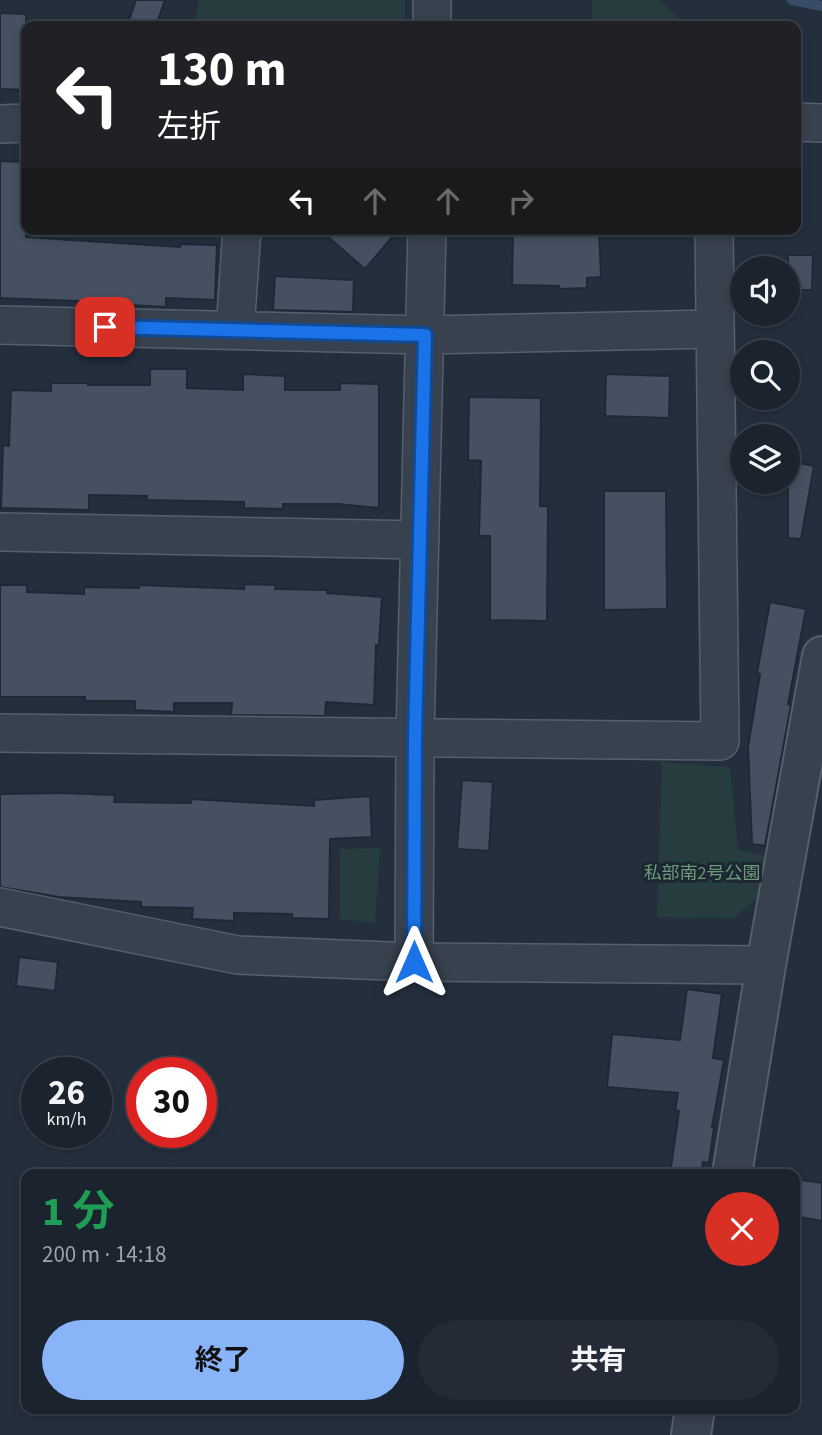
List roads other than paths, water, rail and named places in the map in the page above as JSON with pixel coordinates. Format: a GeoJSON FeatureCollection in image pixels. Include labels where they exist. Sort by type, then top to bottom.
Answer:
{"type":"FeatureCollection","features":[{"type":"Feature","properties":{"kind":"street"},"geometry":{"type":"LineString","coordinates":[[432,0],[432,21]]}},
{"type":"Feature","properties":{"kind":"street"},"geometry":{"type":"LineString","coordinates":[[801,122],[822,123]]}},
{"type":"Feature","properties":{"kind":"street"},"geometry":{"type":"LineString","coordinates":[[0,124],[21,123]]}},
{"type":"Feature","properties":{"kind":"street"},"geometry":{"type":"LineString","coordinates":[[235,330],[242,235]]}},
{"type":"Feature","properties":{"kind":"street"},"geometry":{"type":"LineString","coordinates":[[414,962],[415,738],[427,235]]}},
{"type":"Feature","properties":{"kind":"street"},"geometry":{"type":"LineString","coordinates":[[0,733],[720,741],[714,235]]}},
{"type":"Feature","properties":{"kind":"street"},"geometry":{"type":"LineString","coordinates":[[0,325],[425,335],[715,329]]}},
{"type":"Feature","properties":{"kind":"street"},"geometry":{"type":"LineString","coordinates":[[0,533],[420,540]]}},
{"type":"Feature","properties":{"kind":"street"},"geometry":{"type":"LineString","coordinates":[[733,1169],[766,965],[822,656]]}},
{"type":"Feature","properties":{"kind":"street"},"geometry":{"type":"LineString","coordinates":[[0,907],[238,955],[414,962],[766,965]]}},
{"type":"Feature","properties":{"kind":"street"},"geometry":{"type":"LineString","coordinates":[[691,1435],[694,1414]]}},
{"type":"Feature","properties":{"kind":"waterway"},"geometry":{"type":"LineString","coordinates":[[792,0],[822,6]]}},
{"type":"Feature","properties":{"kind":"park label","name":"私部南2号公園"},"geometry":{"type":"Point","coordinates":[702,873]}}]}
